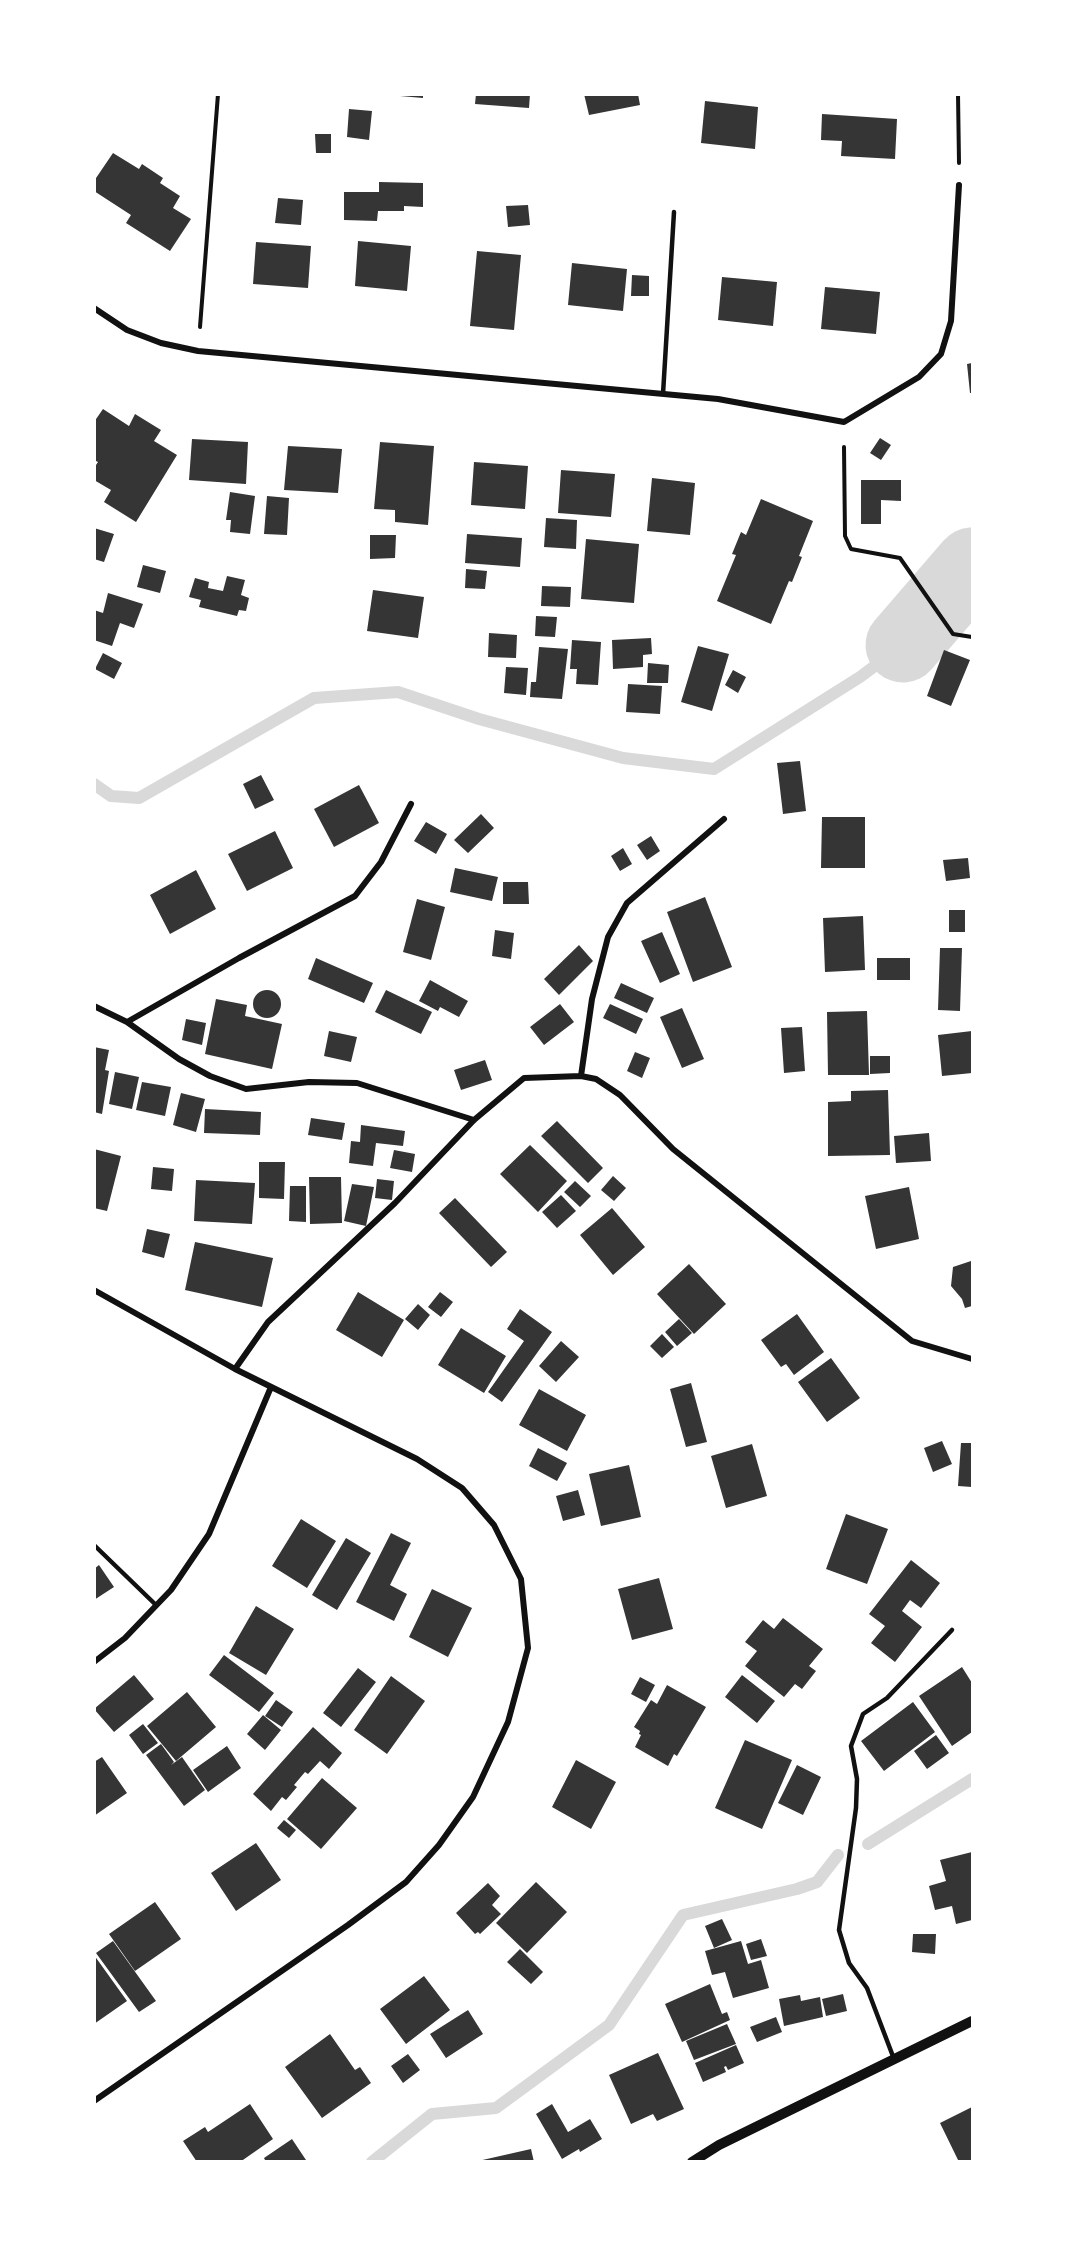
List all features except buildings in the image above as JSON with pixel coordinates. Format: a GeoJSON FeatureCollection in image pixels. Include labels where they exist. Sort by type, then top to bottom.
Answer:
{"type":"FeatureCollection","features":[{"type":"Feature","properties":{"kind":"street"},"geometry":{"type":"LineString","coordinates":[[94,308],[127,330],[161,344],[198,351],[718,399],[844,422],[919,377],[941,354],[951,321],[959,185]]}},
{"type":"Feature","properties":{"kind":"street"},"geometry":{"type":"LineString","coordinates":[[127,1022],[239,958],[355,896],[381,862],[411,804]]}},
{"type":"Feature","properties":{"kind":"street"},"geometry":{"type":"LineString","coordinates":[[581,1076],[592,999],[608,937],[613,928],[627,903],[724,819]]}},
{"type":"Feature","properties":{"kind":"street"},"geometry":{"type":"LineString","coordinates":[[94,1006],[127,1022],[179,1059],[210,1076],[246,1089],[309,1082],[357,1083],[474,1120]]}},
{"type":"Feature","properties":{"kind":"street"},"geometry":{"type":"LineString","coordinates":[[235,1369],[268,1322],[395,1203],[474,1120],[524,1078],[581,1076],[596,1079],[620,1095],[673,1149],[912,1341],[972,1359]]}},
{"type":"Feature","properties":{"kind":"street"},"geometry":{"type":"LineString","coordinates":[[94,1290],[235,1369],[417,1459],[462,1488],[494,1525],[521,1579],[528,1648],[508,1722],[473,1797],[439,1845],[406,1882],[348,1925],[94,2101]]}},
{"type":"Feature","properties":{"kind":"street"},"geometry":{"type":"LineString","coordinates":[[94,1662],[124,1638],[171,1590],[209,1534],[271,1387]]}},
{"type":"Feature","properties":{"kind":"street"},"geometry":{"type":"LineString","coordinates":[[692,2162],[719,2145],[972,2021]]}},
{"type":"Feature","properties":{"kind":"lane"},"geometry":{"type":"LineString","coordinates":[[663,394],[674,212]]}},
{"type":"Feature","properties":{"kind":"lane"},"geometry":{"type":"LineString","coordinates":[[94,1545],[156,1605]]}},
{"type":"Feature","properties":{"kind":"lane"},"geometry":{"type":"LineString","coordinates":[[894,2059],[867,1989],[849,1963],[839,1930],[856,1808],[857,1779],[851,1746],[863,1714],[887,1698],[952,1630]]}},
{"type":"Feature","properties":{"kind":"path"},"geometry":{"type":"LineString","coordinates":[[198,351],[218,94]]}},
{"type":"Feature","properties":{"kind":"path"},"geometry":{"type":"LineString","coordinates":[[958,94],[959,185]]}},
{"type":"Feature","properties":{"kind":"path"},"geometry":{"type":"LineString","coordinates":[[844,422],[845,536],[851,549],[900,558],[953,634],[972,637]]}},
{"type":"Feature","properties":{"kind":"waterway"},"geometry":{"type":"LineString","coordinates":[[903,645],[972,565]]}},
{"type":"Feature","properties":{"kind":"waterway"},"geometry":{"type":"LineString","coordinates":[[94,784],[111,796],[139,798],[314,698],[398,692],[479,719],[623,758],[714,769],[860,677],[903,645]]}},
{"type":"Feature","properties":{"kind":"waterway"},"geometry":{"type":"LineString","coordinates":[[868,1844],[972,1779]]}},
{"type":"Feature","properties":{"kind":"waterway"},"geometry":{"type":"LineString","coordinates":[[372,2162],[432,2114],[496,2108],[609,2025],[683,1915],[797,1889],[817,1882],[838,1855]]}}]}
